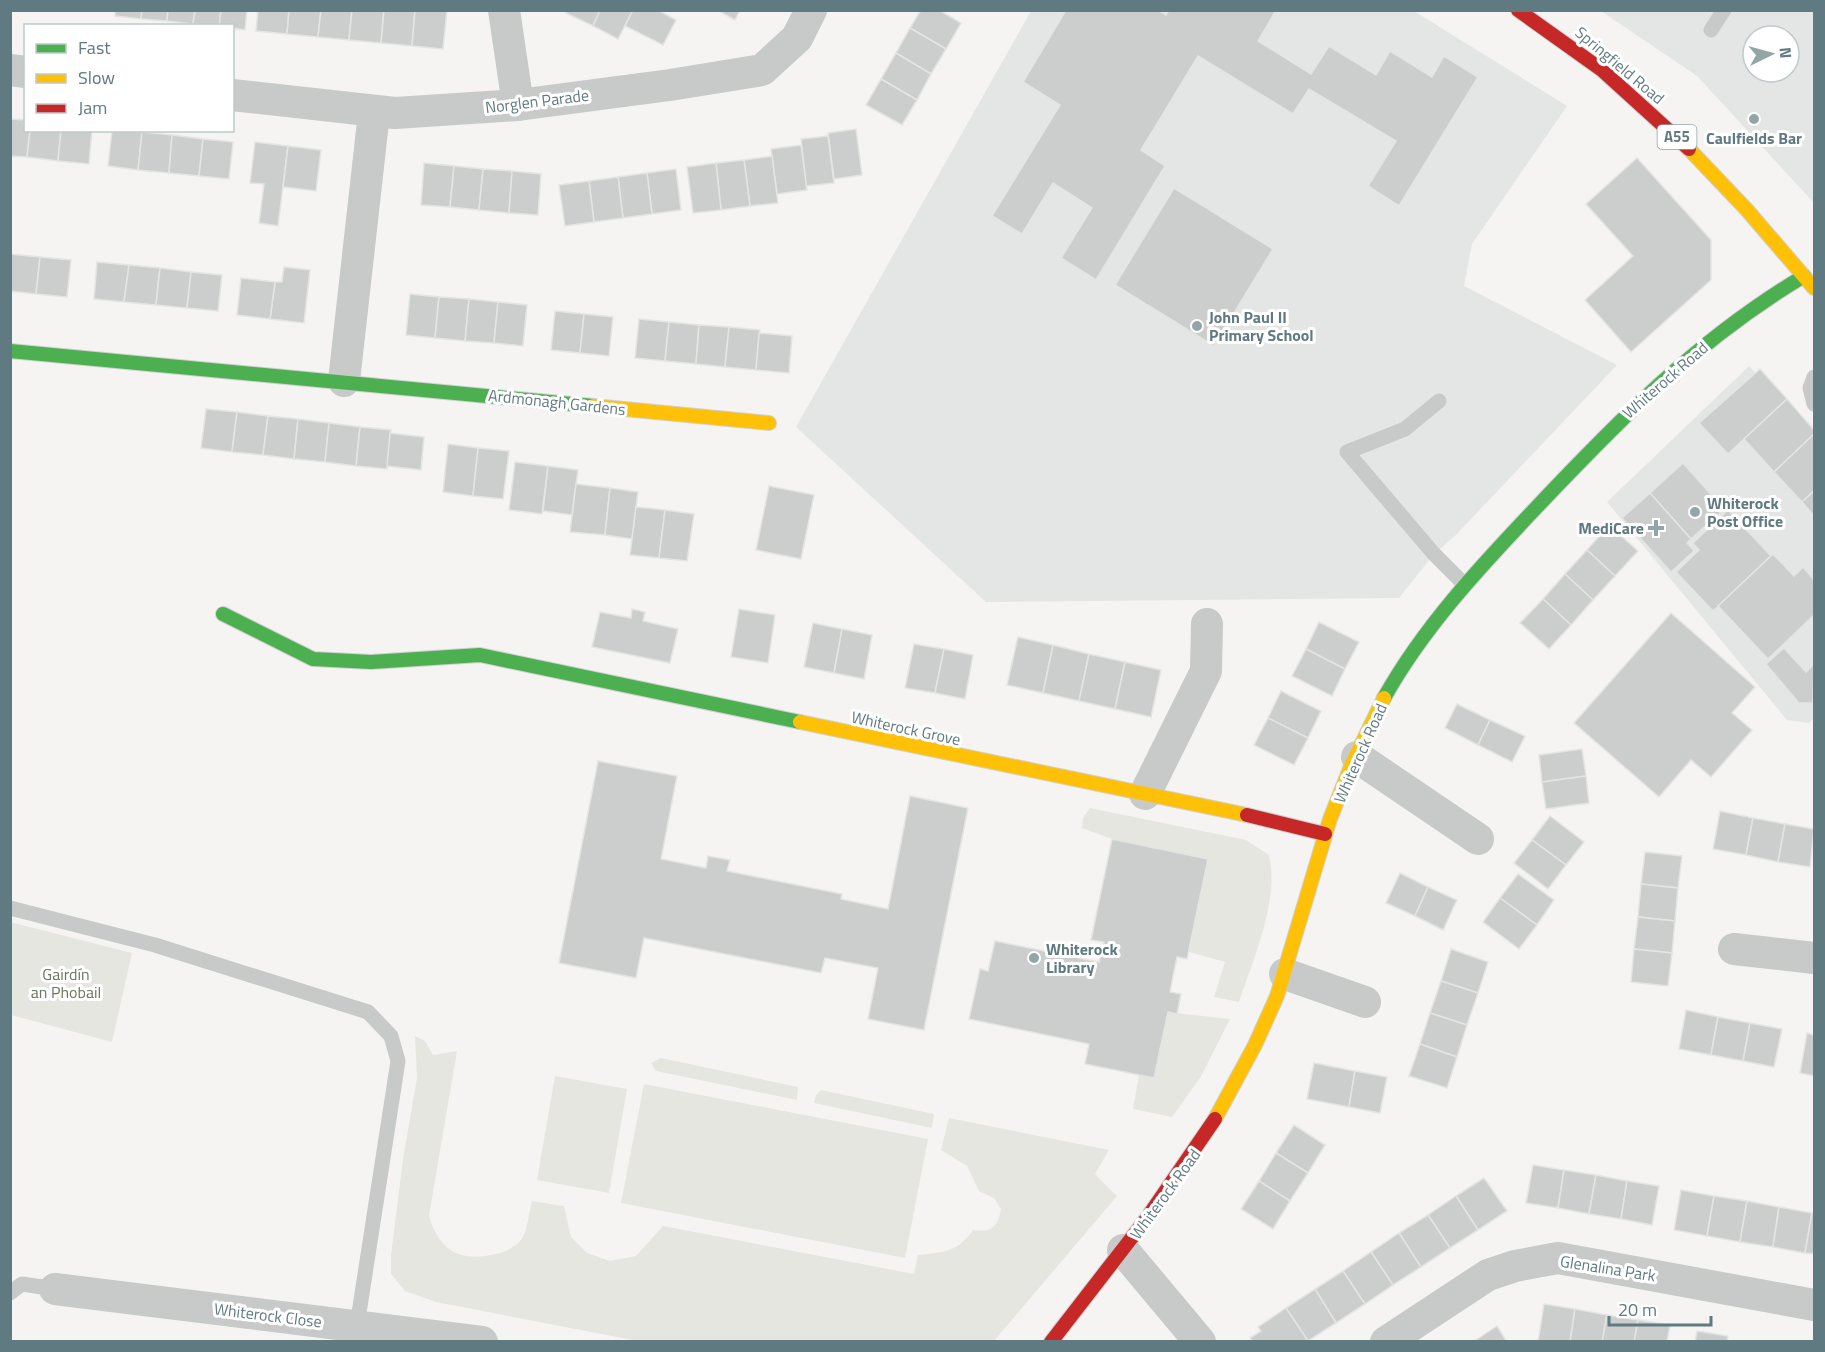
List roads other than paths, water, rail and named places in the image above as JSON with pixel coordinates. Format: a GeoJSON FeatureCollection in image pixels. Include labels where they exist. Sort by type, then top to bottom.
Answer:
{"type":"FeatureCollection","features":[{"type":"Feature","properties":{"kind":"main road","name":"Springfield Road"},"geometry":{"type":"LineString","coordinates":[[1518,10],[1561,38],[1641,101],[1746,207],[1811,278]]}},
{"type":"Feature","properties":{"kind":"main road","name":"Whiterock Road"},"geometry":{"type":"LineString","coordinates":[[1051,1341],[1194,1156],[1246,1068],[1285,974],[1325,834],[1357,757],[1386,694],[1464,584],[1624,415],[1736,319],[1811,278]]}},
{"type":"Feature","properties":{"kind":"main road","name":"Ardmonagh Gardens"},"geometry":{"type":"LineString","coordinates":[[10,351],[769,423]]}},
{"type":"Feature","properties":{"kind":"main road","name":"Whiterock Grove"},"geometry":{"type":"LineString","coordinates":[[223,614],[313,659],[371,662],[480,655],[1325,834]]}},
{"type":"Feature","properties":{"kind":"street"},"geometry":{"type":"LineString","coordinates":[[504,10],[518,105]]}},
{"type":"Feature","properties":{"kind":"street","name":"Norglen Parade"},"geometry":{"type":"LineString","coordinates":[[234,95],[374,112],[442,112],[518,105],[762,70],[797,38],[811,10]]}},
{"type":"Feature","properties":{"kind":"street"},"geometry":{"type":"LineString","coordinates":[[344,381],[374,112]]}},
{"type":"Feature","properties":{"kind":"street"},"geometry":{"type":"LineString","coordinates":[[1144,794],[1206,670],[1207,624]]}},
{"type":"Feature","properties":{"kind":"street"},"geometry":{"type":"LineString","coordinates":[[1357,757],[1478,838]]}},
{"type":"Feature","properties":{"kind":"street"},"geometry":{"type":"LineString","coordinates":[[1734,949],[1815,958]]}},
{"type":"Feature","properties":{"kind":"street"},"geometry":{"type":"LineString","coordinates":[[1285,974],[1365,1002]]}},
{"type":"Feature","properties":{"kind":"street"},"geometry":{"type":"LineString","coordinates":[[1123,1250],[1200,1341]]}},
{"type":"Feature","properties":{"kind":"street","name":"Glenalina Park"},"geometry":{"type":"LineString","coordinates":[[1386,1341],[1488,1275],[1515,1266],[1558,1258],[1815,1305]]}},
{"type":"Feature","properties":{"kind":"street","name":"Whiterock Close"},"geometry":{"type":"LineString","coordinates":[[54,1289],[482,1341]]}},
{"type":"Feature","properties":{"kind":"lane"},"geometry":{"type":"LineString","coordinates":[[1711,30],[1724,10]]}},
{"type":"Feature","properties":{"kind":"lane"},"geometry":{"type":"LineString","coordinates":[[1815,377],[1810,388],[1815,404]]}},
{"type":"Feature","properties":{"kind":"lane"},"geometry":{"type":"LineString","coordinates":[[1439,401],[1406,429],[1347,452],[1434,554],[1464,584]]}},
{"type":"Feature","properties":{"kind":"lane"},"geometry":{"type":"LineString","coordinates":[[10,908],[155,945],[368,1012],[391,1036],[398,1061],[357,1326]]}},
{"type":"Feature","properties":{"kind":"lane"},"geometry":{"type":"LineString","coordinates":[[10,1293],[22,1284],[54,1289]]}},
{"type":"Feature","properties":{"kind":"place","name":"Caulfields Bar"},"geometry":{"type":"Point","coordinates":[1754,119]}},
{"type":"Feature","properties":{"kind":"place","name":"John Paul II Primary School"},"geometry":{"type":"Point","coordinates":[1197,326]}},
{"type":"Feature","properties":{"kind":"place","name":"Whiterock Post Office"},"geometry":{"type":"Point","coordinates":[1695,512]}},
{"type":"Feature","properties":{"kind":"place","name":"MediCare"},"geometry":{"type":"Point","coordinates":[1656,528]}},
{"type":"Feature","properties":{"kind":"place","name":"Whiterock Library"},"geometry":{"type":"Point","coordinates":[1034,958]}},
{"type":"Feature","properties":{"kind":"park label","name":"Gairdín an Phobail"},"geometry":{"type":"Point","coordinates":[66,983]}}]}
